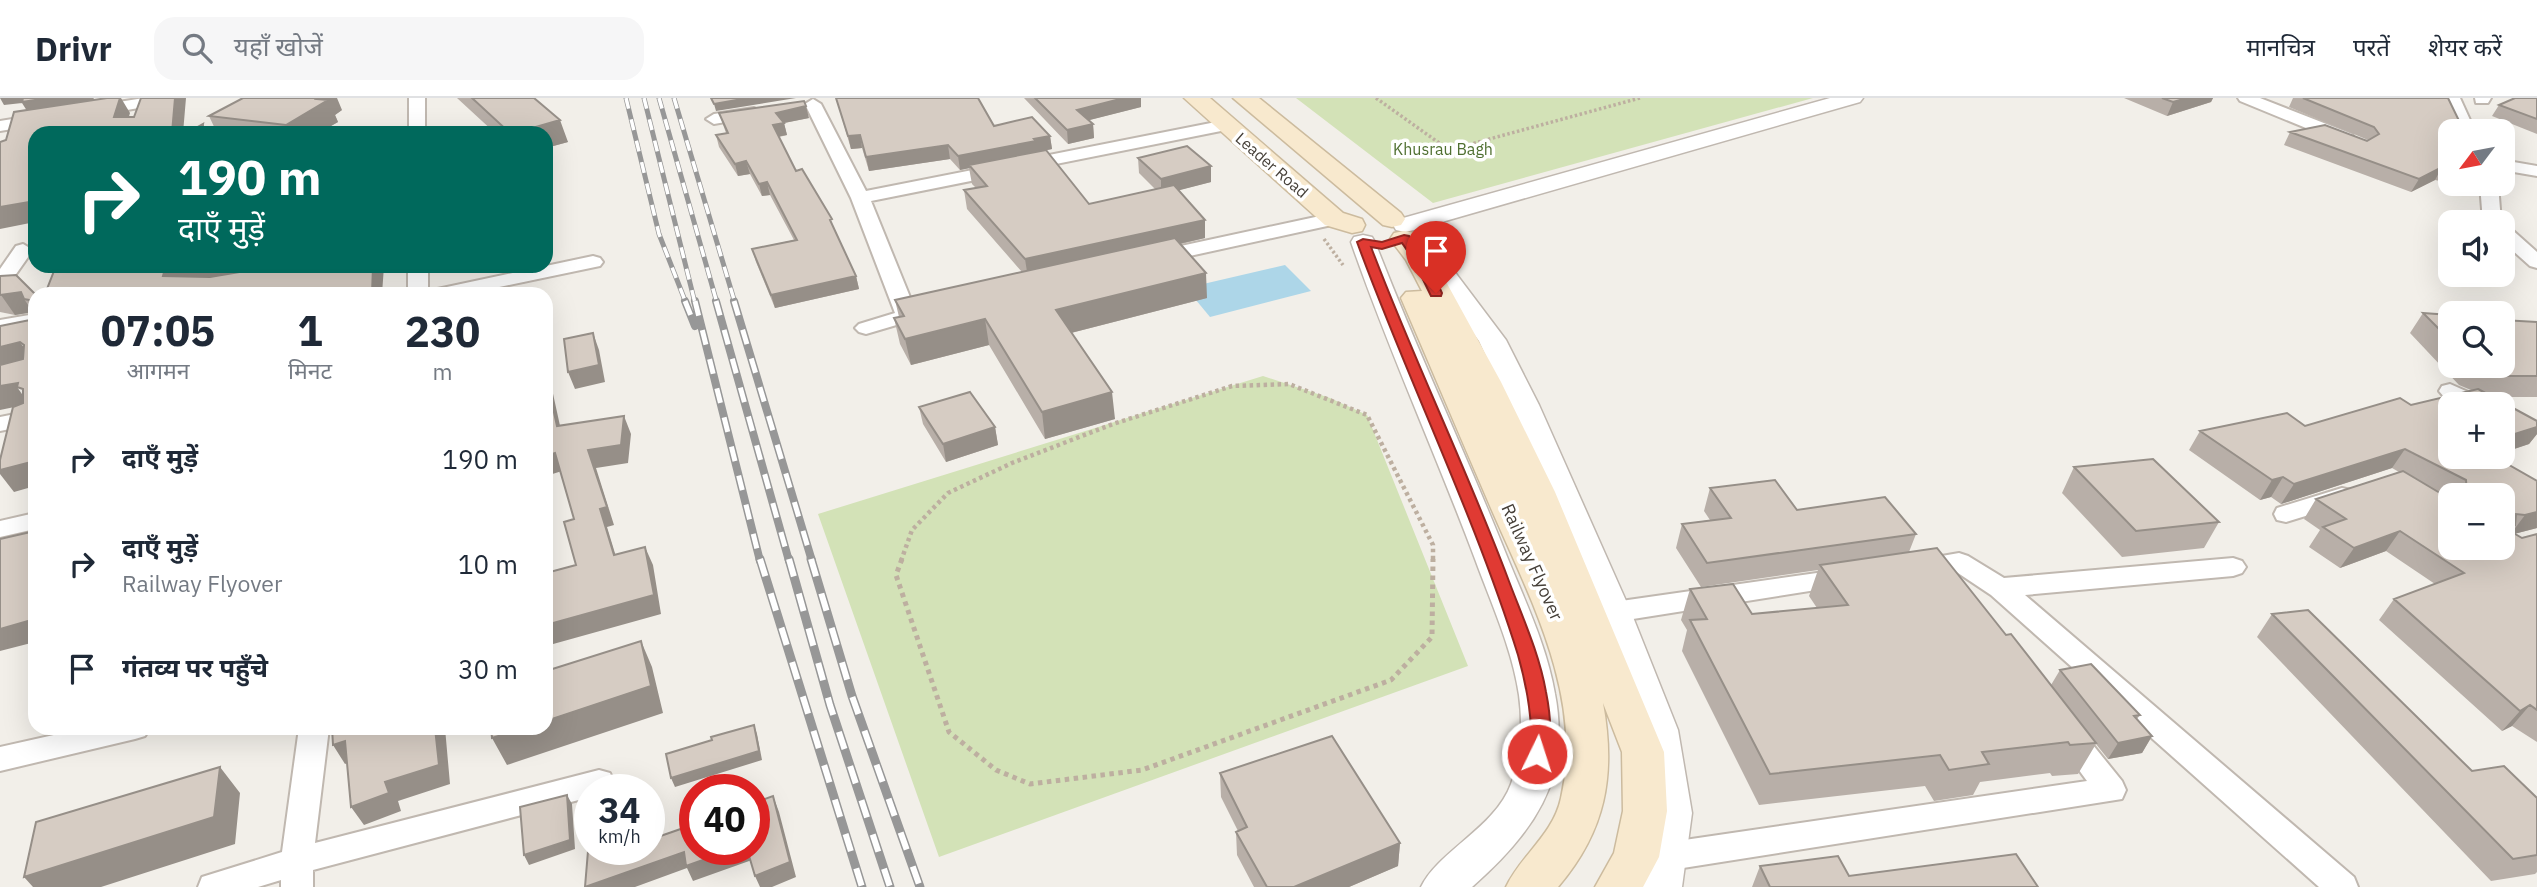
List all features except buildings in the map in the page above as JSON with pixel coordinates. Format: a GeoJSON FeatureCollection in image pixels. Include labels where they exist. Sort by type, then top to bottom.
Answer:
{"type":"FeatureCollection","features":[{"type":"Feature","properties":{"kind":"main road","name":"Leader Road"},"geometry":{"type":"LineString","coordinates":[[1196,98],[1226,125],[1381,234]]}},
{"type":"Feature","properties":{"kind":"main road","name":"Leader Road"},"geometry":{"type":"LineString","coordinates":[[1245,98],[1381,234]]}},
{"type":"Feature","properties":{"kind":"main road","name":"Railway Flyover"},"geometry":{"type":"LineString","coordinates":[[1381,234],[1485,382],[1538,492],[1643,752],[1643,823],[1636,857],[1618,887]]}},
{"type":"Feature","properties":{"kind":"main road","name":"Railway Flyover"},"geometry":{"type":"LineString","coordinates":[[1381,234],[1396,259],[1425,294],[1568,644],[1583,701],[1590,760],[1580,811],[1561,850],[1529,887]]}},
{"type":"Feature","properties":{"kind":"street"},"geometry":{"type":"LineString","coordinates":[[416,98],[417,126]]}},
{"type":"Feature","properties":{"kind":"street"},"geometry":{"type":"LineString","coordinates":[[1132,262],[1381,234],[1853,98]]}},
{"type":"Feature","properties":{"kind":"street"},"geometry":{"type":"LineString","coordinates":[[2246,98],[2360,146]]}},
{"type":"Feature","properties":{"kind":"street"},"geometry":{"type":"LineString","coordinates":[[2452,98],[2462,119]]}},
{"type":"Feature","properties":{"kind":"street"},"geometry":{"type":"LineString","coordinates":[[0,126],[145,101]]}},
{"type":"Feature","properties":{"kind":"street"},"geometry":{"type":"LineString","coordinates":[[137,123],[145,101]]}},
{"type":"Feature","properties":{"kind":"street"},"geometry":{"type":"LineString","coordinates":[[813,103],[860,198],[906,314]]}},
{"type":"Feature","properties":{"kind":"street"},"geometry":{"type":"LineString","coordinates":[[714,119],[776,110]]}},
{"type":"Feature","properties":{"kind":"street"},"geometry":{"type":"LineString","coordinates":[[860,198],[1226,125]]}},
{"type":"Feature","properties":{"kind":"street"},"geometry":{"type":"LineString","coordinates":[[2515,167],[2537,171]]}},
{"type":"Feature","properties":{"kind":"street"},"geometry":{"type":"LineString","coordinates":[[1381,234],[1445,276],[1492,340],[1524,405],[1614,612],[1659,730],[1672,813],[1663,872],[2110,790],[2053,715]]}},
{"type":"Feature","properties":{"kind":"street"},"geometry":{"type":"LineString","coordinates":[[1381,234],[1390,313],[1480,526],[1527,655],[1537,692],[1541,733],[1534,776],[1514,815],[1468,866],[1442,887]]}},
{"type":"Feature","properties":{"kind":"street"},"geometry":{"type":"LineString","coordinates":[[2515,242],[2537,261]]}},
{"type":"Feature","properties":{"kind":"street"},"geometry":{"type":"LineString","coordinates":[[0,254],[28,249]]}},
{"type":"Feature","properties":{"kind":"street"},"geometry":{"type":"LineString","coordinates":[[0,284],[28,250]]}},
{"type":"Feature","properties":{"kind":"street"},"geometry":{"type":"LineString","coordinates":[[553,270],[593,262]]}},
{"type":"Feature","properties":{"kind":"street"},"geometry":{"type":"LineString","coordinates":[[470,287],[539,273]]}},
{"type":"Feature","properties":{"kind":"street"},"geometry":{"type":"LineString","coordinates":[[866,328],[906,314],[946,305]]}},
{"type":"Feature","properties":{"kind":"street"},"geometry":{"type":"LineString","coordinates":[[0,326],[28,321]]}},
{"type":"Feature","properties":{"kind":"street"},"geometry":{"type":"LineString","coordinates":[[0,424],[28,418]]}},
{"type":"Feature","properties":{"kind":"street"},"geometry":{"type":"LineString","coordinates":[[2286,514],[2366,488]]}},
{"type":"Feature","properties":{"kind":"street"},"geometry":{"type":"LineString","coordinates":[[0,529],[28,523]]}},
{"type":"Feature","properties":{"kind":"street"},"geometry":{"type":"LineString","coordinates":[[1896,571],[1959,562],[2000,588],[2342,887]]}},
{"type":"Feature","properties":{"kind":"street"},"geometry":{"type":"LineString","coordinates":[[1937,565],[1962,597]]}},
{"type":"Feature","properties":{"kind":"street"},"geometry":{"type":"LineString","coordinates":[[2000,588],[2233,566]]}},
{"type":"Feature","properties":{"kind":"street"},"geometry":{"type":"LineString","coordinates":[[1614,612],[1869,575]]}},
{"type":"Feature","properties":{"kind":"street"},"geometry":{"type":"LineString","coordinates":[[0,759],[105,735]]}},
{"type":"Feature","properties":{"kind":"street"},"geometry":{"type":"LineString","coordinates":[[297,874],[313,735]]}},
{"type":"Feature","properties":{"kind":"street"},"geometry":{"type":"LineString","coordinates":[[214,887],[297,874],[574,790]]}},
{"type":"Feature","properties":{"kind":"path"},"geometry":{"type":"LineString","coordinates":[[1376,98],[1449,150],[1640,98]]}},
{"type":"Feature","properties":{"kind":"path"},"geometry":{"type":"LineString","coordinates":[[1289,384],[1367,415],[1433,545],[1432,636],[1391,680],[1305,712],[1142,770],[1030,784],[996,770],[949,732],[896,575],[912,530],[947,493],[1012,463],[1113,424],[1232,386],[1289,384]]}},
{"type":"Feature","properties":{"kind":"green space","name":"Khusrau Bagh"},"geometry":{"type":"Polygon","coordinates":[[[1296,98],[1813,98],[1433,203],[1296,98]]]}},
{"type":"Feature","properties":{"kind":"green space"},"geometry":{"type":"Polygon","coordinates":[[[1263,376],[1330,398],[1367,415],[1468,666],[939,857],[818,514],[1263,376]]]}},
{"type":"Feature","properties":{"kind":"water"},"geometry":{"type":"Polygon","coordinates":[[[1285,265],[1311,291],[1210,317],[1186,288],[1285,265]]]}},
{"type":"Feature","properties":{"kind":"railway"},"geometry":{"type":"LineString","coordinates":[[626,98],[659,234],[686,303]]}},
{"type":"Feature","properties":{"kind":"railway"},"geometry":{"type":"LineString","coordinates":[[644,98],[695,303]]}},
{"type":"Feature","properties":{"kind":"railway"},"geometry":{"type":"LineString","coordinates":[[659,98],[717,303]]}},
{"type":"Feature","properties":{"kind":"railway"},"geometry":{"type":"LineString","coordinates":[[674,98],[735,303]]}},
{"type":"Feature","properties":{"kind":"railway"},"geometry":{"type":"LineString","coordinates":[[685,301],[695,326]]}},
{"type":"Feature","properties":{"kind":"railway"},"geometry":{"type":"LineString","coordinates":[[695,301],[760,561]]}},
{"type":"Feature","properties":{"kind":"railway"},"geometry":{"type":"LineString","coordinates":[[716,301],[789,561]]}},
{"type":"Feature","properties":{"kind":"railway"},"geometry":{"type":"LineString","coordinates":[[734,301],[812,561]]}},
{"type":"Feature","properties":{"kind":"railway"},"geometry":{"type":"LineString","coordinates":[[760,559],[862,887]]}},
{"type":"Feature","properties":{"kind":"railway"},"geometry":{"type":"LineString","coordinates":[[789,559],[830,705],[890,887]]}},
{"type":"Feature","properties":{"kind":"railway"},"geometry":{"type":"LineString","coordinates":[[811,559],[852,696],[920,887]]}},
{"type":"Feature","properties":{"kind":"route"},"geometry":{"type":"LineString","coordinates":[[1436,293],[1419,258],[1404,239],[1382,245],[1363,242],[1480,526],[1527,655],[1537,692],[1541,733],[1537,754]]}}]}
